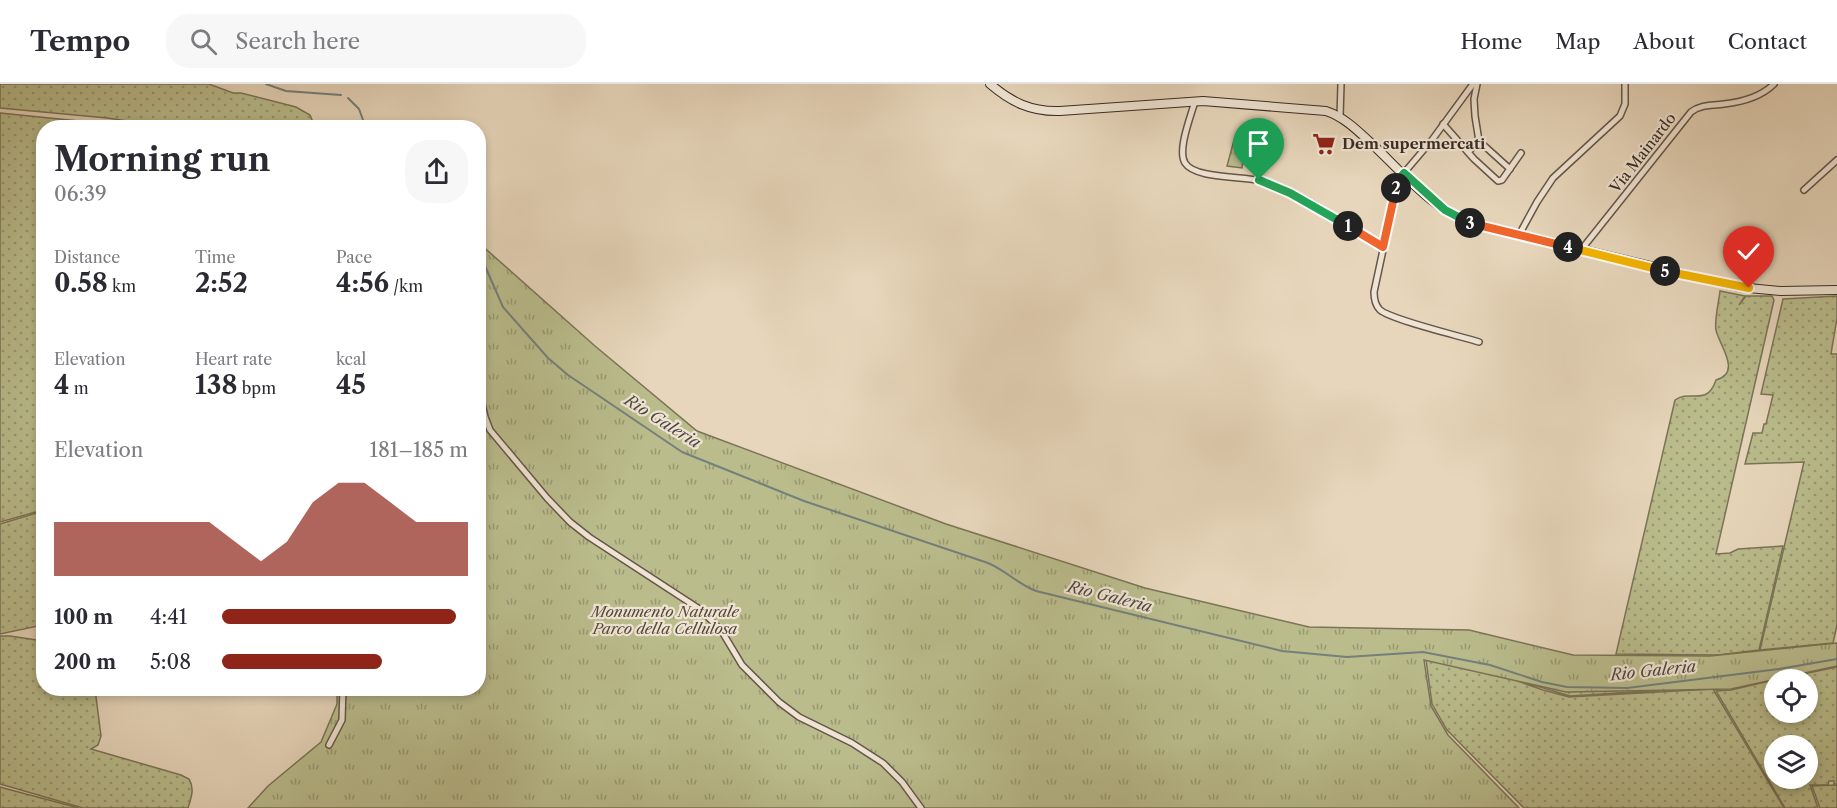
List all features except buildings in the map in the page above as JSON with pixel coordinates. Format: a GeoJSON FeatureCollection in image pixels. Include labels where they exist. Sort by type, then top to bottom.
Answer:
{"type":"FeatureCollection","features":[{"type":"Feature","properties":{"kind":"main road"},"geometry":{"type":"LineString","coordinates":[[990,84],[1018,104],[1042,111],[1195,101],[1314,108],[1340,117],[1355,128],[1435,202],[1455,216],[1476,225],[1738,287],[1781,291],[1837,290]]}},
{"type":"Feature","properties":{"kind":"street"},"geometry":{"type":"LineString","coordinates":[[1340,117],[1341,84]]}},
{"type":"Feature","properties":{"kind":"street"},"geometry":{"type":"LineString","coordinates":[[1475,84],[1397,183],[1374,299],[1380,309],[1403,320],[1479,342]]}},
{"type":"Feature","properties":{"kind":"street"},"geometry":{"type":"LineString","coordinates":[[1475,84],[1474,116],[1479,141],[1510,169]]}},
{"type":"Feature","properties":{"kind":"street"},"geometry":{"type":"LineString","coordinates":[[1519,236],[1541,194],[1555,176],[1619,118],[1625,104],[1625,84]]}},
{"type":"Feature","properties":{"kind":"street","name":"Via Mainardo"},"geometry":{"type":"LineString","coordinates":[[1581,250],[1691,111],[1755,97],[1774,84]]}},
{"type":"Feature","properties":{"kind":"street"},"geometry":{"type":"LineString","coordinates":[[1195,101],[1182,152],[1183,159],[1189,167],[1206,173],[1259,180],[1277,187],[1308,202],[1383,247]]}},
{"type":"Feature","properties":{"kind":"street"},"geometry":{"type":"LineString","coordinates":[[1443,124],[1474,159],[1498,181],[1502,180],[1521,153]]}},
{"type":"Feature","properties":{"kind":"street"},"geometry":{"type":"LineString","coordinates":[[1468,152],[1479,141]]}},
{"type":"Feature","properties":{"kind":"street"},"geometry":{"type":"LineString","coordinates":[[1804,190],[1837,160]]}},
{"type":"Feature","properties":{"kind":"street"},"geometry":{"type":"LineString","coordinates":[[486,418],[490,429],[570,522],[589,537],[701,609],[716,624],[742,665],[779,702],[799,717],[852,742],[883,763],[898,777],[921,808]]}},
{"type":"Feature","properties":{"kind":"street"},"geometry":{"type":"LineString","coordinates":[[329,745],[342,720],[343,696]]}},
{"type":"Feature","properties":{"kind":"green space"},"geometry":{"type":"Polygon","coordinates":[[[0,84],[209,84],[233,93],[296,107],[310,115],[312,120],[121,120],[0,108],[0,84]]]}},
{"type":"Feature","properties":{"kind":"green space"},"geometry":{"type":"Polygon","coordinates":[[[0,113],[69,120],[36,120],[36,512],[0,522],[0,113]]]}},
{"type":"Feature","properties":{"kind":"green space"},"geometry":{"type":"Polygon","coordinates":[[[1234,140],[1245,141],[1242,168],[1227,166],[1234,140]]]}},
{"type":"Feature","properties":{"kind":"green space","name":"Monumento Naturale Parco della Cellulosa"},"geometry":{"type":"Polygon","coordinates":[[[486,249],[595,346],[697,431],[946,524],[1145,588],[1309,627],[1469,630],[1573,655],[1710,656],[1837,643],[1837,666],[1818,670],[1764,669],[1764,682],[1731,689],[1566,692],[1424,660],[1431,706],[1448,735],[1519,808],[248,808],[268,786],[321,742],[337,704],[337,696],[486,696],[486,249]]]}},
{"type":"Feature","properties":{"kind":"green space"},"geometry":{"type":"Polygon","coordinates":[[[1720,291],[1745,296],[1739,305],[1746,296],[1772,296],[1774,300],[1716,554],[1730,553],[1738,549],[1783,546],[1759,650],[1718,655],[1616,654],[1675,400],[1708,393],[1716,380],[1728,371],[1727,357],[1716,326],[1720,291]]]}},
{"type":"Feature","properties":{"kind":"green space"},"geometry":{"type":"Polygon","coordinates":[[[1837,296],[1837,318],[1831,354],[1837,354],[1837,625],[1833,643],[1760,650],[1804,462],[1745,464],[1753,433],[1762,433],[1764,424],[1766,424],[1773,395],[1761,394],[1783,299],[1837,296]]]}},
{"type":"Feature","properties":{"kind":"green space"},"geometry":{"type":"Polygon","coordinates":[[[36,513],[36,626],[0,634],[0,524],[36,513]]]}},
{"type":"Feature","properties":{"kind":"green space"},"geometry":{"type":"Polygon","coordinates":[[[0,636],[10,636],[36,640],[36,696],[96,696],[101,736],[98,745],[91,749],[181,775],[189,779],[192,790],[188,808],[83,808],[0,784],[0,636]]]}},
{"type":"Feature","properties":{"kind":"green space"},"geometry":{"type":"Polygon","coordinates":[[[1426,660],[1729,686],[1570,696],[1500,675],[1569,697],[1713,689],[1764,774],[1764,789],[1773,789],[1784,808],[1524,808],[1447,730],[1432,704],[1426,660]]]}},
{"type":"Feature","properties":{"kind":"green space"},"geometry":{"type":"Polygon","coordinates":[[[1837,667],[1837,784],[1829,781],[1828,785],[1818,785],[1818,735],[1764,735],[1764,772],[1716,691],[1764,682],[1764,723],[1818,723],[1818,671],[1837,667]]]}},
{"type":"Feature","properties":{"kind":"green space"},"geometry":{"type":"Polygon","coordinates":[[[1837,785],[1837,808],[1820,808],[1813,789],[1818,789],[1818,786],[1837,785]]]}},
{"type":"Feature","properties":{"kind":"green space"},"geometry":{"type":"Polygon","coordinates":[[[0,787],[11,790],[79,808],[0,808],[0,787]]]}},
{"type":"Feature","properties":{"kind":"green space"},"geometry":{"type":"Polygon","coordinates":[[[1774,789],[1811,789],[1818,808],[1785,808],[1774,789]]]}},
{"type":"Feature","properties":{"kind":"waterway","name":"Rio Galeria"},"geometry":{"type":"LineString","coordinates":[[266,84],[286,91],[341,95]]}},
{"type":"Feature","properties":{"kind":"waterway","name":"Rio Galeria"},"geometry":{"type":"LineString","coordinates":[[348,98],[359,109],[363,120]]}},
{"type":"Feature","properties":{"kind":"waterway","name":"Rio Galeria"},"geometry":{"type":"LineString","coordinates":[[486,268],[503,307],[548,358],[568,375],[682,452],[804,501],[988,563],[1036,591],[1282,651],[1347,657],[1423,652],[1490,665],[1542,682],[1567,687],[1627,688],[1779,669],[1837,659]]}},
{"type":"Feature","properties":{"kind":"place","name":"Dem supermercati"},"geometry":{"type":"Point","coordinates":[1324,144]}},
{"type":"Feature","properties":{"kind":"route"},"geometry":{"type":"LineString","coordinates":[[1259,180],[1308,202],[1383,247],[1397,183],[1404,173],[1445,210],[1471,223],[1678,274],[1749,288]]}}]}
